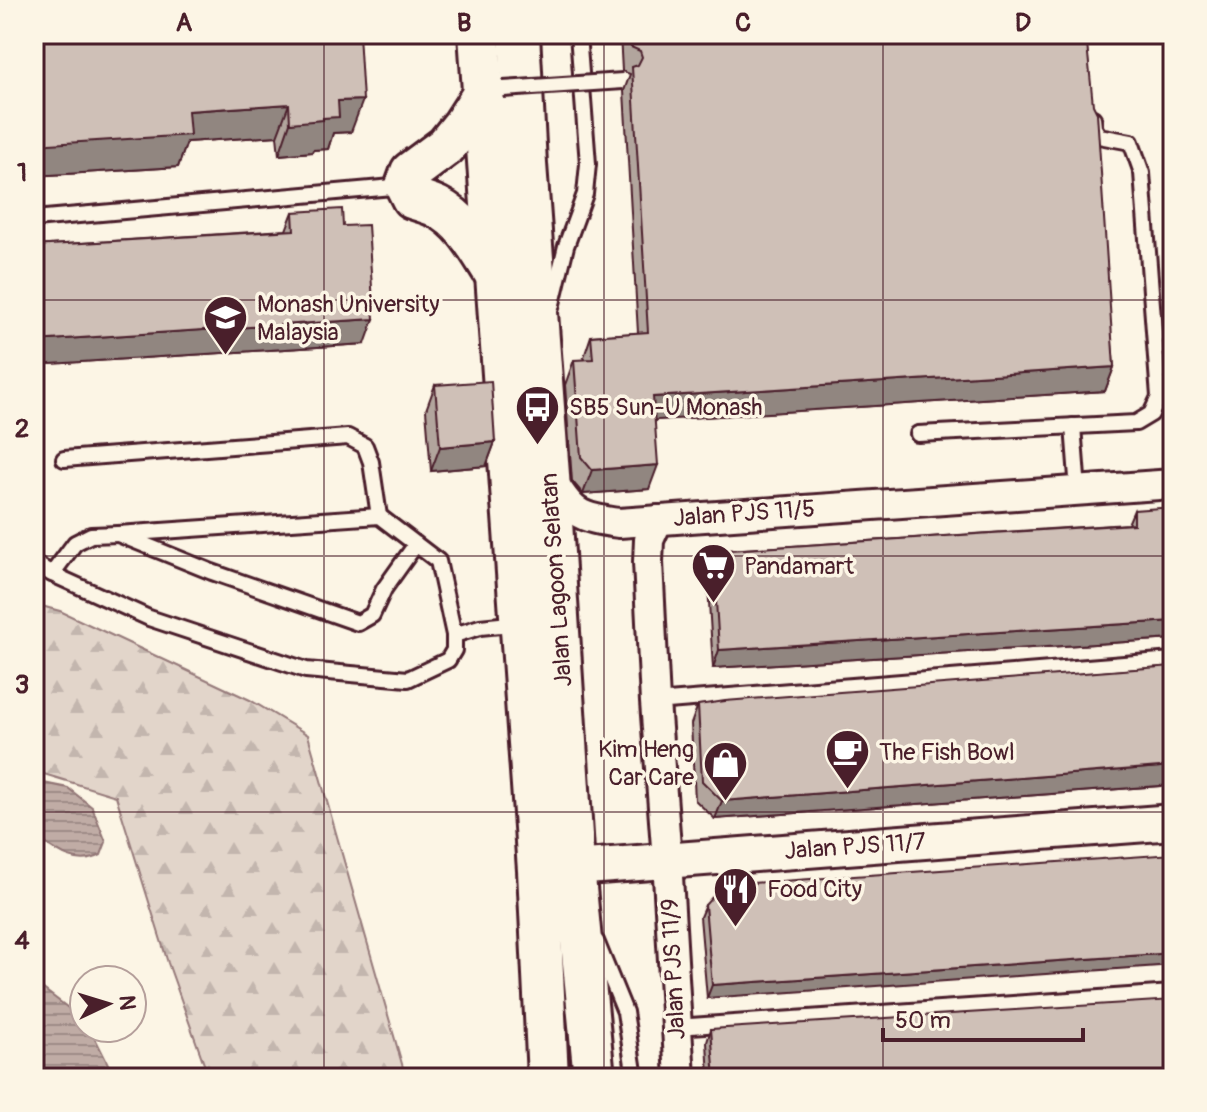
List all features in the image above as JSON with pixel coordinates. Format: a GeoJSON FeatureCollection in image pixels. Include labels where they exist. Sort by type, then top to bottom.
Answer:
{"type":"FeatureCollection","features":[{"type":"Feature","properties":{"kind":"main road","name":"Jalan Lagoon Selatan"},"geometry":{"type":"LineString","coordinates":[[479,34],[493,92],[495,274],[520,623],[594,1078]]}},
{"type":"Feature","properties":{"kind":"main road","name":"Jalan Lagoon Selatan"},"geometry":{"type":"LineString","coordinates":[[519,34],[549,475],[563,878],[548,1078]]}},
{"type":"Feature","properties":{"kind":"main road"},"geometry":{"type":"LineString","coordinates":[[493,92],[446,146],[411,172],[406,186],[412,198],[437,207],[457,220],[495,274]]}},
{"type":"Feature","properties":{"kind":"street"},"geometry":{"type":"LineString","coordinates":[[549,475],[564,501],[580,514],[598,521],[619,523],[658,520]]}},
{"type":"Feature","properties":{"kind":"street","name":"Jalan PJS 11/5"},"geometry":{"type":"LineString","coordinates":[[667,860],[648,562],[649,540],[658,520],[1173,484]]}},
{"type":"Feature","properties":{"kind":"street","name":"Jalan PJS 11/7"},"geometry":{"type":"LineString","coordinates":[[563,878],[667,860],[1173,822]]}},
{"type":"Feature","properties":{"kind":"street","name":"Jalan PJS 11/9"},"geometry":{"type":"LineString","coordinates":[[667,860],[680,1078]]}},
{"type":"Feature","properties":{"kind":"lane"},"geometry":{"type":"LineString","coordinates":[[540,352],[566,246],[585,194],[588,164],[578,34]]}},
{"type":"Feature","properties":{"kind":"lane"},"geometry":{"type":"LineString","coordinates":[[493,92],[623,81]]}},
{"type":"Feature","properties":{"kind":"lane"},"geometry":{"type":"LineString","coordinates":[[918,434],[1136,423],[1151,414],[1159,397],[1142,173],[1131,142],[1099,136],[1094,128],[1091,97]]}},
{"type":"Feature","properties":{"kind":"lane"},"geometry":{"type":"LineString","coordinates":[[34,219],[406,186]]}},
{"type":"Feature","properties":{"kind":"lane"},"geometry":{"type":"LineString","coordinates":[[1073,426],[1078,491]]}},
{"type":"Feature","properties":{"kind":"lane"},"geometry":{"type":"LineString","coordinates":[[64,459],[348,437],[365,446],[371,462],[379,516]]}},
{"type":"Feature","properties":{"kind":"lane"},"geometry":{"type":"LineString","coordinates":[[34,563],[52,574],[149,618],[306,670],[408,679],[448,660],[454,650],[454,635],[438,561],[379,516],[91,535],[75,543],[52,574]]}},
{"type":"Feature","properties":{"kind":"lane"},"geometry":{"type":"LineString","coordinates":[[118,534],[212,572],[358,623],[372,615],[384,589],[416,544]]}},
{"type":"Feature","properties":{"kind":"lane"},"geometry":{"type":"LineString","coordinates":[[454,635],[480,627],[520,623]]}},
{"type":"Feature","properties":{"kind":"lane"},"geometry":{"type":"LineString","coordinates":[[655,702],[1173,660]]}},
{"type":"Feature","properties":{"kind":"lane"},"geometry":{"type":"LineString","coordinates":[[563,878],[625,1012],[635,1078]]}},
{"type":"Feature","properties":{"kind":"lane"},"geometry":{"type":"LineString","coordinates":[[676,1027],[1173,993]]}},
{"type":"Feature","properties":{"kind":"green space"},"geometry":{"type":"Polygon","coordinates":[[[34,604],[60,611],[250,700],[308,735],[406,1078],[209,1078],[168,963],[116,796],[34,771],[34,604]]]}},
{"type":"Feature","properties":{"kind":"shaded area"},"geometry":{"type":"Polygon","coordinates":[[[34,781],[68,788],[92,807],[106,842],[101,855],[91,859],[74,859],[34,835],[34,781]]]}},
{"type":"Feature","properties":{"kind":"shaded area"},"geometry":{"type":"Polygon","coordinates":[[[42,988],[68,1008],[68,1044],[98,1044],[115,1078],[34,1078],[34,995],[42,988]]]}},
{"type":"Feature","properties":{"kind":"building"},"geometry":{"type":"Polygon","coordinates":[[[34,34],[359,34],[363,100],[338,101],[339,117],[323,120],[290,123],[289,104],[188,111],[190,135],[34,145],[34,34]]]}},
{"type":"Feature","properties":{"kind":"building"},"geometry":{"type":"Polygon","coordinates":[[[630,34],[1086,34],[1093,105],[1097,113],[1114,367],[653,397],[658,465],[592,470],[581,457],[574,360],[593,359],[591,336],[648,332],[632,67],[638,65],[642,57],[640,51],[631,47],[630,34]]]}},
{"type":"Feature","properties":{"kind":"building"},"geometry":{"type":"Polygon","coordinates":[[[342,209],[343,226],[368,225],[374,319],[34,341],[34,246],[294,230],[293,212],[342,209]]]}},
{"type":"Feature","properties":{"kind":"building"},"geometry":{"type":"Polygon","coordinates":[[[491,381],[495,442],[440,447],[435,385],[491,381]]]}},
{"type":"Feature","properties":{"kind":"building"},"geometry":{"type":"Polygon","coordinates":[[[1173,507],[1173,621],[719,650],[713,551],[1134,524],[1134,510],[1173,507]]]}},
{"type":"Feature","properties":{"kind":"building"},"geometry":{"type":"Polygon","coordinates":[[[1173,666],[1173,766],[722,801],[702,781],[698,705],[1173,666]]]}},
{"type":"Feature","properties":{"kind":"building"},"geometry":{"type":"Polygon","coordinates":[[[1173,854],[1173,953],[712,985],[705,905],[723,885],[1173,854]]]}},
{"type":"Feature","properties":{"kind":"building"},"geometry":{"type":"Polygon","coordinates":[[[1173,1000],[1173,1078],[715,1078],[711,1029],[1173,1000]]]}},
{"type":"Feature","properties":{"kind":"place","name":"Monash University Malaysia"},"geometry":{"type":"Point","coordinates":[226,357]}},
{"type":"Feature","properties":{"kind":"place","name":"SB5 Sun-U Monash"},"geometry":{"type":"Point","coordinates":[538,446]}},
{"type":"Feature","properties":{"kind":"place","name":"Pandamart"},"geometry":{"type":"Point","coordinates":[713,605]}},
{"type":"Feature","properties":{"kind":"place","name":"The Fish Bowl"},"geometry":{"type":"Point","coordinates":[848,791]}},
{"type":"Feature","properties":{"kind":"place","name":"Kim Heng Car Care"},"geometry":{"type":"Point","coordinates":[725,802]}},
{"type":"Feature","properties":{"kind":"place","name":"Food City"},"geometry":{"type":"Point","coordinates":[736,928]}}]}
